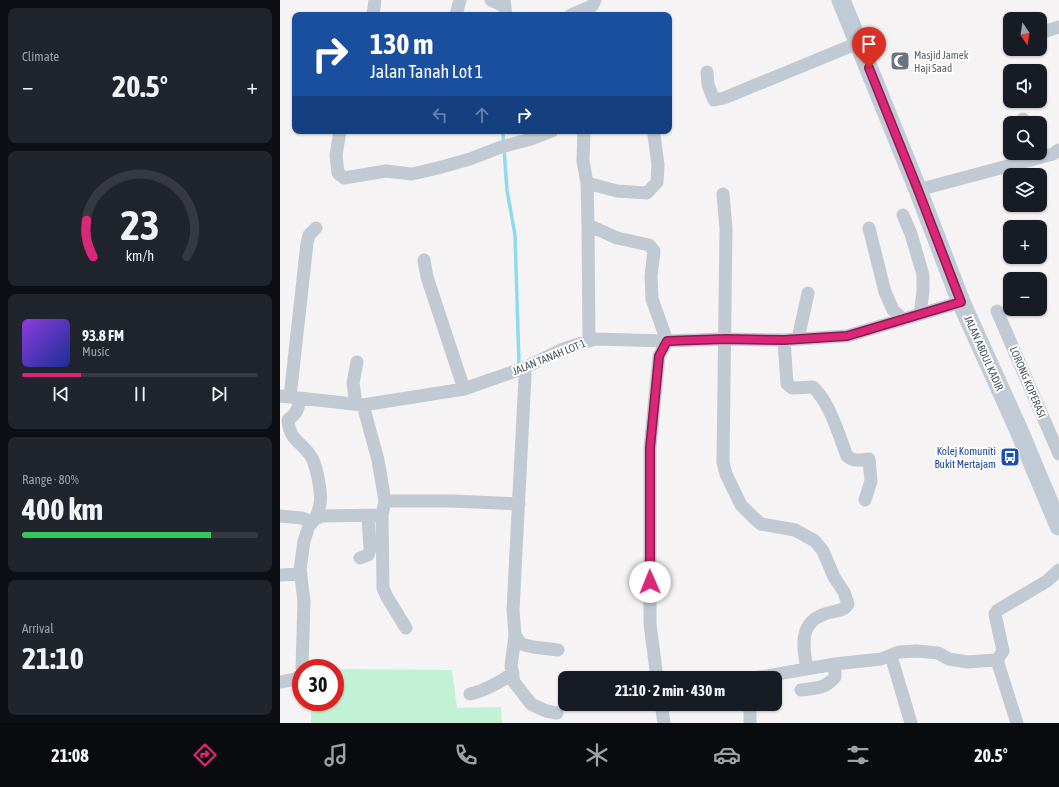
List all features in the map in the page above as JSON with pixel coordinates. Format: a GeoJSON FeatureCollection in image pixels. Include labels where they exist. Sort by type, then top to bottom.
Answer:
{"type":"FeatureCollection","features":[{"type":"Feature","properties":{"kind":"main road","name":"JALAN ABDUL KADIR"},"geometry":{"type":"LineString","coordinates":[[841,0],[918,190],[961,302],[1059,526]]}},
{"type":"Feature","properties":{"kind":"street"},"geometry":{"type":"LineString","coordinates":[[373,12],[375,0]]}},
{"type":"Feature","properties":{"kind":"street"},"geometry":{"type":"LineString","coordinates":[[457,12],[460,0]]}},
{"type":"Feature","properties":{"kind":"street"},"geometry":{"type":"LineString","coordinates":[[491,0],[505,7]]}},
{"type":"Feature","properties":{"kind":"street"},"geometry":{"type":"LineString","coordinates":[[580,12],[595,7]]}},
{"type":"Feature","properties":{"kind":"street"},"geometry":{"type":"LineString","coordinates":[[1047,31],[1059,27]]}},
{"type":"Feature","properties":{"kind":"street"},"geometry":{"type":"LineString","coordinates":[[707,72],[708,85],[714,100],[724,98],[858,43]]}},
{"type":"Feature","properties":{"kind":"street"},"geometry":{"type":"LineString","coordinates":[[340,134],[336,155],[338,173],[344,178],[386,171],[412,174],[470,159],[501,147],[544,134]]}},
{"type":"Feature","properties":{"kind":"street"},"geometry":{"type":"LineString","coordinates":[[583,134],[583,161],[587,183],[589,341]]}},
{"type":"Feature","properties":{"kind":"street"},"geometry":{"type":"LineString","coordinates":[[587,183],[617,191],[647,193],[657,182],[658,165],[654,135]]}},
{"type":"Feature","properties":{"kind":"street"},"geometry":{"type":"LineString","coordinates":[[1047,155],[1053,154],[1059,150]]}},
{"type":"Feature","properties":{"kind":"street"},"geometry":{"type":"LineString","coordinates":[[918,190],[1025,160]]}},
{"type":"Feature","properties":{"kind":"street"},"geometry":{"type":"LineString","coordinates":[[723,194],[726,228],[723,462],[726,474],[741,505],[761,524],[795,530],[815,541],[823,551],[834,576],[844,592],[848,604],[846,608],[842,610],[822,614],[812,620],[805,632],[803,648],[807,670]]}},
{"type":"Feature","properties":{"kind":"street"},"geometry":{"type":"LineString","coordinates":[[903,215],[923,275],[923,291],[920,314]]}},
{"type":"Feature","properties":{"kind":"street"},"geometry":{"type":"LineString","coordinates":[[588,225],[617,238],[650,245],[654,251],[651,276],[652,299],[667,341],[659,356],[650,448],[650,624],[656,671]]}},
{"type":"Feature","properties":{"kind":"street"},"geometry":{"type":"LineString","coordinates":[[302,659],[304,601],[301,574],[304,541],[309,526],[320,505],[320,490],[312,459],[291,435],[288,429],[288,420],[299,408],[290,397],[307,243],[309,235],[316,228]]}},
{"type":"Feature","properties":{"kind":"street"},"geometry":{"type":"LineString","coordinates":[[869,228],[885,292],[893,310],[903,319]]}},
{"type":"Feature","properties":{"kind":"street"},"geometry":{"type":"LineString","coordinates":[[424,260],[427,276],[464,389]]}},
{"type":"Feature","properties":{"kind":"street"},"geometry":{"type":"LineString","coordinates":[[798,339],[808,293]]}},
{"type":"Feature","properties":{"kind":"street","name":"JALAN TANAH LOT 1"},"geometry":{"type":"LineString","coordinates":[[290,397],[360,405],[464,389],[524,368],[563,349],[595,339],[667,341],[725,339],[784,340],[847,336],[961,302]]}},
{"type":"Feature","properties":{"kind":"street","name":"LORONG KOPERASI"},"geometry":{"type":"LineString","coordinates":[[997,311],[1059,454]]}},
{"type":"Feature","properties":{"kind":"street"},"geometry":{"type":"LineString","coordinates":[[784,340],[787,384],[792,388],[813,387],[820,393],[847,456],[851,460],[856,461],[869,459],[871,481],[865,500]]}},
{"type":"Feature","properties":{"kind":"street"},"geometry":{"type":"LineString","coordinates":[[357,362],[353,383],[378,460],[385,501],[382,515],[383,588],[386,597],[406,628]]}},
{"type":"Feature","properties":{"kind":"street"},"geometry":{"type":"LineString","coordinates":[[524,368],[525,377],[513,610],[515,635],[511,666],[514,682],[531,704],[546,711],[557,713]]}},
{"type":"Feature","properties":{"kind":"street"},"geometry":{"type":"LineString","coordinates":[[385,501],[452,501],[519,504]]}},
{"type":"Feature","properties":{"kind":"street"},"geometry":{"type":"LineString","coordinates":[[280,516],[313,520],[322,516],[382,515]]}},
{"type":"Feature","properties":{"kind":"street"},"geometry":{"type":"LineString","coordinates":[[360,558],[368,555],[370,550],[368,516]]}},
{"type":"Feature","properties":{"kind":"street"},"geometry":{"type":"LineString","coordinates":[[997,660],[1003,651],[995,614],[998,610],[1047,580],[1059,570]]}},
{"type":"Feature","properties":{"kind":"street"},"geometry":{"type":"LineString","coordinates":[[280,575],[301,574]]}},
{"type":"Feature","properties":{"kind":"street"},"geometry":{"type":"LineString","coordinates":[[515,635],[521,644],[558,650]]}},
{"type":"Feature","properties":{"kind":"street"},"geometry":{"type":"LineString","coordinates":[[782,674],[835,664],[882,659],[899,652],[917,651],[938,653],[949,659],[967,662],[997,660]]}},
{"type":"Feature","properties":{"kind":"street"},"geometry":{"type":"LineString","coordinates":[[891,656],[911,723]]}},
{"type":"Feature","properties":{"kind":"street"},"geometry":{"type":"LineString","coordinates":[[997,660],[1017,723]]}},
{"type":"Feature","properties":{"kind":"street"},"geometry":{"type":"LineString","coordinates":[[800,690],[823,687],[829,684],[835,677],[835,664]]}},
{"type":"Feature","properties":{"kind":"street"},"geometry":{"type":"LineString","coordinates":[[470,694],[483,691],[498,684],[512,673]]}},
{"type":"Feature","properties":{"kind":"street"},"geometry":{"type":"LineString","coordinates":[[280,682],[292,680]]}},
{"type":"Feature","properties":{"kind":"street"},"geometry":{"type":"LineString","coordinates":[[662,711],[664,723]]}},
{"type":"Feature","properties":{"kind":"street"},"geometry":{"type":"LineString","coordinates":[[750,711],[750,723]]}},
{"type":"Feature","properties":{"kind":"green space"},"geometry":{"type":"Polygon","coordinates":[[[344,669],[452,670],[457,708],[501,707],[502,723],[311,723],[311,711],[344,711],[344,669]]]}},
{"type":"Feature","properties":{"kind":"waterway"},"geometry":{"type":"LineString","coordinates":[[503,134],[507,190],[515,235],[519,364]]}},
{"type":"Feature","properties":{"kind":"place","name":"Masjid Jamek Haji Saad"},"geometry":{"type":"Point","coordinates":[900,61]}},
{"type":"Feature","properties":{"kind":"place","name":"Kolej Komuniti Bukit Mertajam"},"geometry":{"type":"Point","coordinates":[1010,457]}},
{"type":"Feature","properties":{"kind":"route"},"geometry":{"type":"LineString","coordinates":[[650,582],[650,448],[659,356],[667,341],[725,339],[784,340],[847,336],[961,302],[869,68]]}}]}
